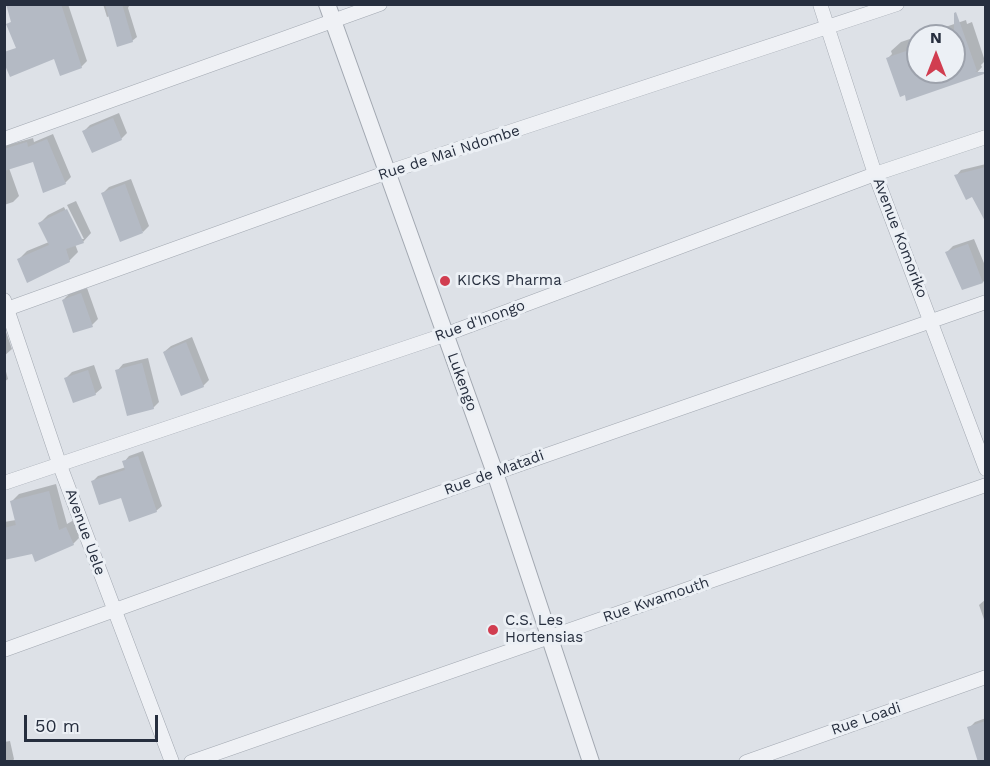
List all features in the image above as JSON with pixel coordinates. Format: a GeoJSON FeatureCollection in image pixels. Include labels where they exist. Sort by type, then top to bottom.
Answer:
{"type":"FeatureCollection","features":[{"type":"Feature","properties":{"kind":"street","name":"Lukengo"},"geometry":{"type":"LineString","coordinates":[[327,4],[495,473],[591,762]]}},
{"type":"Feature","properties":{"kind":"street"},"geometry":{"type":"LineString","coordinates":[[4,139],[380,4]]}},
{"type":"Feature","properties":{"kind":"street","name":"Avenue Komoriko"},"geometry":{"type":"LineString","coordinates":[[820,4],[876,174],[986,469]]}},
{"type":"Feature","properties":{"kind":"street","name":"Rue de Mai Ndombe"},"geometry":{"type":"LineString","coordinates":[[6,307],[388,172],[897,4]]}},
{"type":"Feature","properties":{"kind":"street","name":"Rue d'Inongo"},"geometry":{"type":"LineString","coordinates":[[4,483],[444,335],[876,174],[986,137]]}},
{"type":"Feature","properties":{"kind":"street","name":"Rue de Matadi"},"geometry":{"type":"LineString","coordinates":[[4,650],[495,473],[986,302]]}},
{"type":"Feature","properties":{"kind":"street","name":"Avenue Uele"},"geometry":{"type":"LineString","coordinates":[[6,307],[60,463],[172,762]]}},
{"type":"Feature","properties":{"kind":"street","name":"Rue Kwamouth"},"geometry":{"type":"LineString","coordinates":[[191,762],[986,486]]}},
{"type":"Feature","properties":{"kind":"street","name":"Rue Loadi"},"geometry":{"type":"LineString","coordinates":[[746,762],[986,677]]}},
{"type":"Feature","properties":{"kind":"building"},"geometry":{"type":"Polygon","coordinates":[[[6,4],[61,4],[82,68],[60,76],[54,59],[10,77],[4,63],[4,52],[16,48],[6,24],[11,22],[6,4]]]}},
{"type":"Feature","properties":{"kind":"building"},"geometry":{"type":"Polygon","coordinates":[[[105,4],[122,4],[133,42],[117,47],[105,4]]]}},
{"type":"Feature","properties":{"kind":"building"},"geometry":{"type":"Polygon","coordinates":[[[956,12],[960,24],[954,24],[954,13],[956,12]]]}},
{"type":"Feature","properties":{"kind":"building"},"geometry":{"type":"Polygon","coordinates":[[[966,40],[977,71],[975,72],[984,72],[984,74],[966,80],[966,40]]]}},
{"type":"Feature","properties":{"kind":"building"},"geometry":{"type":"Polygon","coordinates":[[[906,51],[906,84],[955,84],[906,101],[905,95],[900,97],[886,58],[906,51]]]}},
{"type":"Feature","properties":{"kind":"building"},"geometry":{"type":"Polygon","coordinates":[[[113,118],[122,140],[92,153],[82,131],[113,118]]]}},
{"type":"Feature","properties":{"kind":"building"},"geometry":{"type":"Polygon","coordinates":[[[47,139],[66,184],[43,193],[33,162],[4,171],[4,149],[27,142],[28,147],[47,139]]]}},
{"type":"Feature","properties":{"kind":"building"},"geometry":{"type":"Polygon","coordinates":[[[986,167],[986,223],[972,197],[966,200],[954,175],[986,167]]]}},
{"type":"Feature","properties":{"kind":"building"},"geometry":{"type":"Polygon","coordinates":[[[125,184],[143,233],[120,242],[101,193],[125,184]]]}},
{"type":"Feature","properties":{"kind":"building"},"geometry":{"type":"Polygon","coordinates":[[[67,209],[84,243],[66,249],[70,262],[27,283],[17,259],[49,245],[38,223],[67,209]]]}},
{"type":"Feature","properties":{"kind":"building"},"geometry":{"type":"Polygon","coordinates":[[[968,244],[983,283],[962,290],[945,252],[968,244]]]}},
{"type":"Feature","properties":{"kind":"building"},"geometry":{"type":"Polygon","coordinates":[[[81,293],[93,327],[73,333],[62,300],[81,293]]]}},
{"type":"Feature","properties":{"kind":"building"},"geometry":{"type":"Polygon","coordinates":[[[186,342],[204,387],[181,396],[163,352],[186,342]]]}},
{"type":"Feature","properties":{"kind":"building"},"geometry":{"type":"Polygon","coordinates":[[[142,363],[154,409],[127,416],[115,370],[142,363]]]}},
{"type":"Feature","properties":{"kind":"building"},"geometry":{"type":"Polygon","coordinates":[[[88,370],[96,395],[73,403],[64,378],[88,370]]]}},
{"type":"Feature","properties":{"kind":"building"},"geometry":{"type":"Polygon","coordinates":[[[138,456],[157,512],[129,522],[121,498],[99,505],[91,481],[125,470],[122,461],[138,456]]]}},
{"type":"Feature","properties":{"kind":"building"},"geometry":{"type":"Polygon","coordinates":[[[49,491],[59,530],[66,527],[74,545],[35,562],[32,554],[4,560],[4,528],[16,525],[10,501],[49,491]]]}},
{"type":"Feature","properties":{"kind":"building"},"geometry":{"type":"Polygon","coordinates":[[[986,721],[986,762],[978,762],[967,727],[986,721]]]}},
{"type":"Feature","properties":{"kind":"place","name":"KICKS Pharma"},"geometry":{"type":"Point","coordinates":[445,281]}},
{"type":"Feature","properties":{"kind":"place","name":"C.S. Les Hortensias"},"geometry":{"type":"Point","coordinates":[493,630]}}]}
